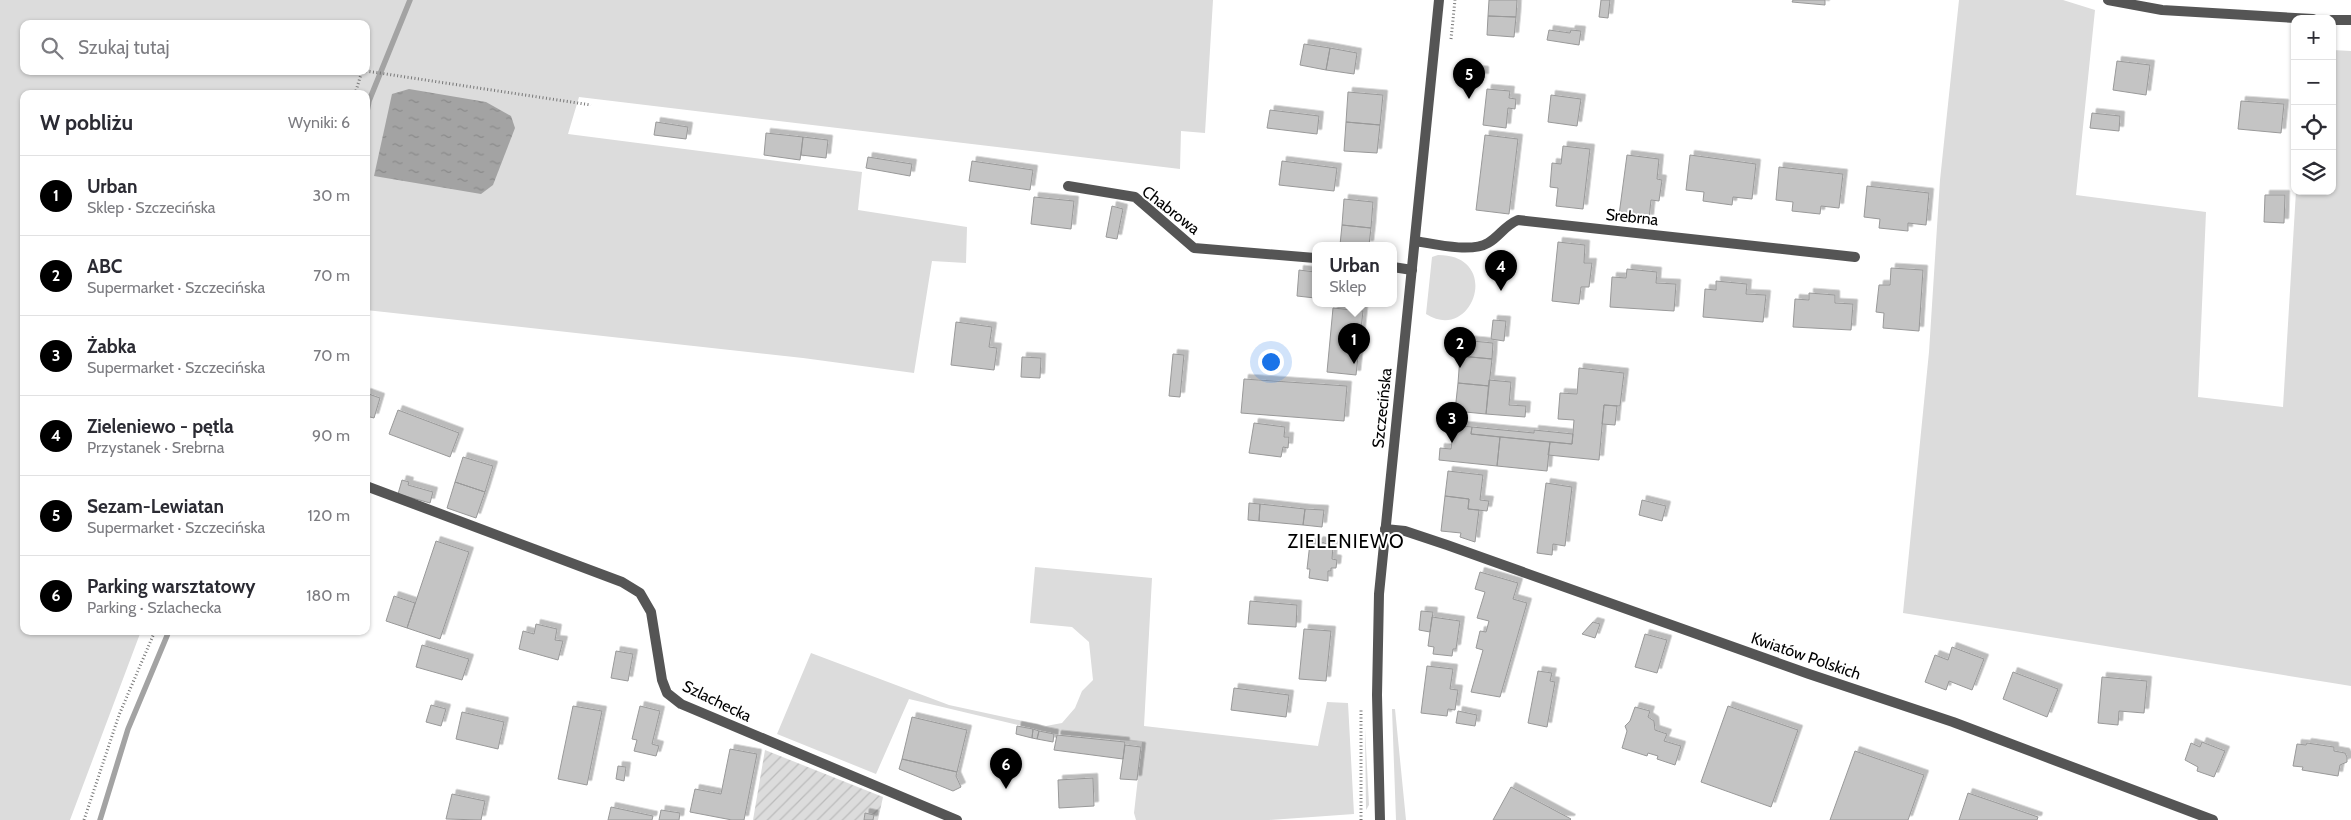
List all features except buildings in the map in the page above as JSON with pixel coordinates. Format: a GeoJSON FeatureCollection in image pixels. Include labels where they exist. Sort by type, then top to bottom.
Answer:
{"type":"FeatureCollection","features":[{"type":"Feature","properties":{"kind":"street","name":"Szczecińska"},"geometry":{"type":"LineString","coordinates":[[1380,820],[1377,695],[1379,594],[1439,0]]}},
{"type":"Feature","properties":{"kind":"street"},"geometry":{"type":"LineString","coordinates":[[2108,0],[2162,10],[2291,18]]}},
{"type":"Feature","properties":{"kind":"street"},"geometry":{"type":"LineString","coordinates":[[2336,20],[2351,20]]}},
{"type":"Feature","properties":{"kind":"street","name":"Chabrowa"},"geometry":{"type":"LineString","coordinates":[[1068,186],[1136,197],[1194,248],[1312,258]]}},
{"type":"Feature","properties":{"kind":"street","name":"Srebrna"},"geometry":{"type":"LineString","coordinates":[[1415,241],[1476,248],[1489,243],[1506,225],[1518,220],[1855,256]]}},
{"type":"Feature","properties":{"kind":"street"},"geometry":{"type":"LineString","coordinates":[[1397,268],[1412,270]]}},
{"type":"Feature","properties":{"kind":"street","name":"Szlachecka"},"geometry":{"type":"LineString","coordinates":[[370,488],[622,582],[640,593],[651,612],[662,680],[667,693],[681,704],[957,820]]}},
{"type":"Feature","properties":{"kind":"street","name":"Kwiatów Polskich"},"geometry":{"type":"LineString","coordinates":[[1385,529],[1405,531],[1447,545],[1809,674],[1954,722],[2214,820]]}},
{"type":"Feature","properties":{"kind":"path"},"geometry":{"type":"LineString","coordinates":[[370,72],[591,105]]}},
{"type":"Feature","properties":{"kind":"path"},"geometry":{"type":"LineString","coordinates":[[357,90],[362,75]]}},
{"type":"Feature","properties":{"kind":"path"},"geometry":{"type":"LineString","coordinates":[[84,820],[119,715],[153,635]]}},
{"type":"Feature","properties":{"kind":"shaded area"},"geometry":{"type":"Polygon","coordinates":[[[0,0],[1213,0],[1205,133],[1181,131],[1180,169],[579,97],[568,134],[862,172],[858,210],[967,227],[966,263],[932,261],[914,373],[803,358],[370,310],[370,90],[20,90],[20,635],[139,635],[70,820],[0,820],[0,0]]]}},
{"type":"Feature","properties":{"kind":"shaded area"},"geometry":{"type":"Polygon","coordinates":[[[1959,0],[2063,0],[2095,10],[2076,195],[2206,212],[2198,397],[2283,407],[2296,195],[2336,195],[2336,50],[2351,51],[2351,686],[1903,613],[1929,352],[1940,180],[1959,0]]]}},
{"type":"Feature","properties":{"kind":"shaded area"},"geometry":{"type":"Polygon","coordinates":[[[1438,255],[1458,259],[1470,268],[1475,282],[1474,296],[1468,309],[1457,317],[1443,320],[1426,314],[1432,257],[1438,255]]]}},
{"type":"Feature","properties":{"kind":"shaded area"},"geometry":{"type":"Polygon","coordinates":[[[1035,567],[1152,578],[1144,726],[1318,746],[1327,702],[1348,703],[1354,814],[1269,820],[1136,820],[1134,813],[1142,742],[1056,734],[909,699],[876,774],[777,734],[811,653],[949,705],[1046,726],[1062,723],[1075,708],[1082,691],[1093,680],[1089,642],[1072,627],[1030,623],[1035,567]]]}},
{"type":"Feature","properties":{"kind":"shaded area"},"geometry":{"type":"Polygon","coordinates":[[[1392,709],[1395,709],[1406,820],[1396,820],[1392,709]]]}},
{"type":"Feature","properties":{"kind":"shaded area"},"geometry":{"type":"Polygon","coordinates":[[[1365,728],[1369,805],[1366,810],[1365,728]]]}},
{"type":"Feature","properties":{"kind":"shaded area"},"geometry":{"type":"Polygon","coordinates":[[[765,750],[883,797],[878,820],[753,820],[765,750]]]}},
{"type":"Feature","properties":{"kind":"water"},"geometry":{"type":"Polygon","coordinates":[[[409,89],[486,102],[511,116],[515,128],[493,185],[481,194],[374,176],[392,94],[409,89]]]}},
{"type":"Feature","properties":{"kind":"waterway"},"geometry":{"type":"LineString","coordinates":[[370,99],[410,0]]}},
{"type":"Feature","properties":{"kind":"waterway"},"geometry":{"type":"LineString","coordinates":[[100,820],[128,729],[167,635]]}},
{"type":"Feature","properties":{"kind":"place","name":"Sezam-Lewiatan"},"geometry":{"type":"Point","coordinates":[1469,99]}},
{"type":"Feature","properties":{"kind":"place","name":"Zieleniewo - pętla"},"geometry":{"type":"Point","coordinates":[1501,291]}},
{"type":"Feature","properties":{"kind":"place","name":"Urban"},"geometry":{"type":"Point","coordinates":[1354,364]}},
{"type":"Feature","properties":{"kind":"place","name":"ABC"},"geometry":{"type":"Point","coordinates":[1460,368]}},
{"type":"Feature","properties":{"kind":"place","name":"Żabka"},"geometry":{"type":"Point","coordinates":[1452,443]}},
{"type":"Feature","properties":{"kind":"place","name":"Parking warsztatowy"},"geometry":{"type":"Point","coordinates":[1006,789]}},
{"type":"Feature","properties":{"kind":"district","name":"ZIELENIEWO"},"geometry":{"type":"Point","coordinates":[1346,541]}}]}
